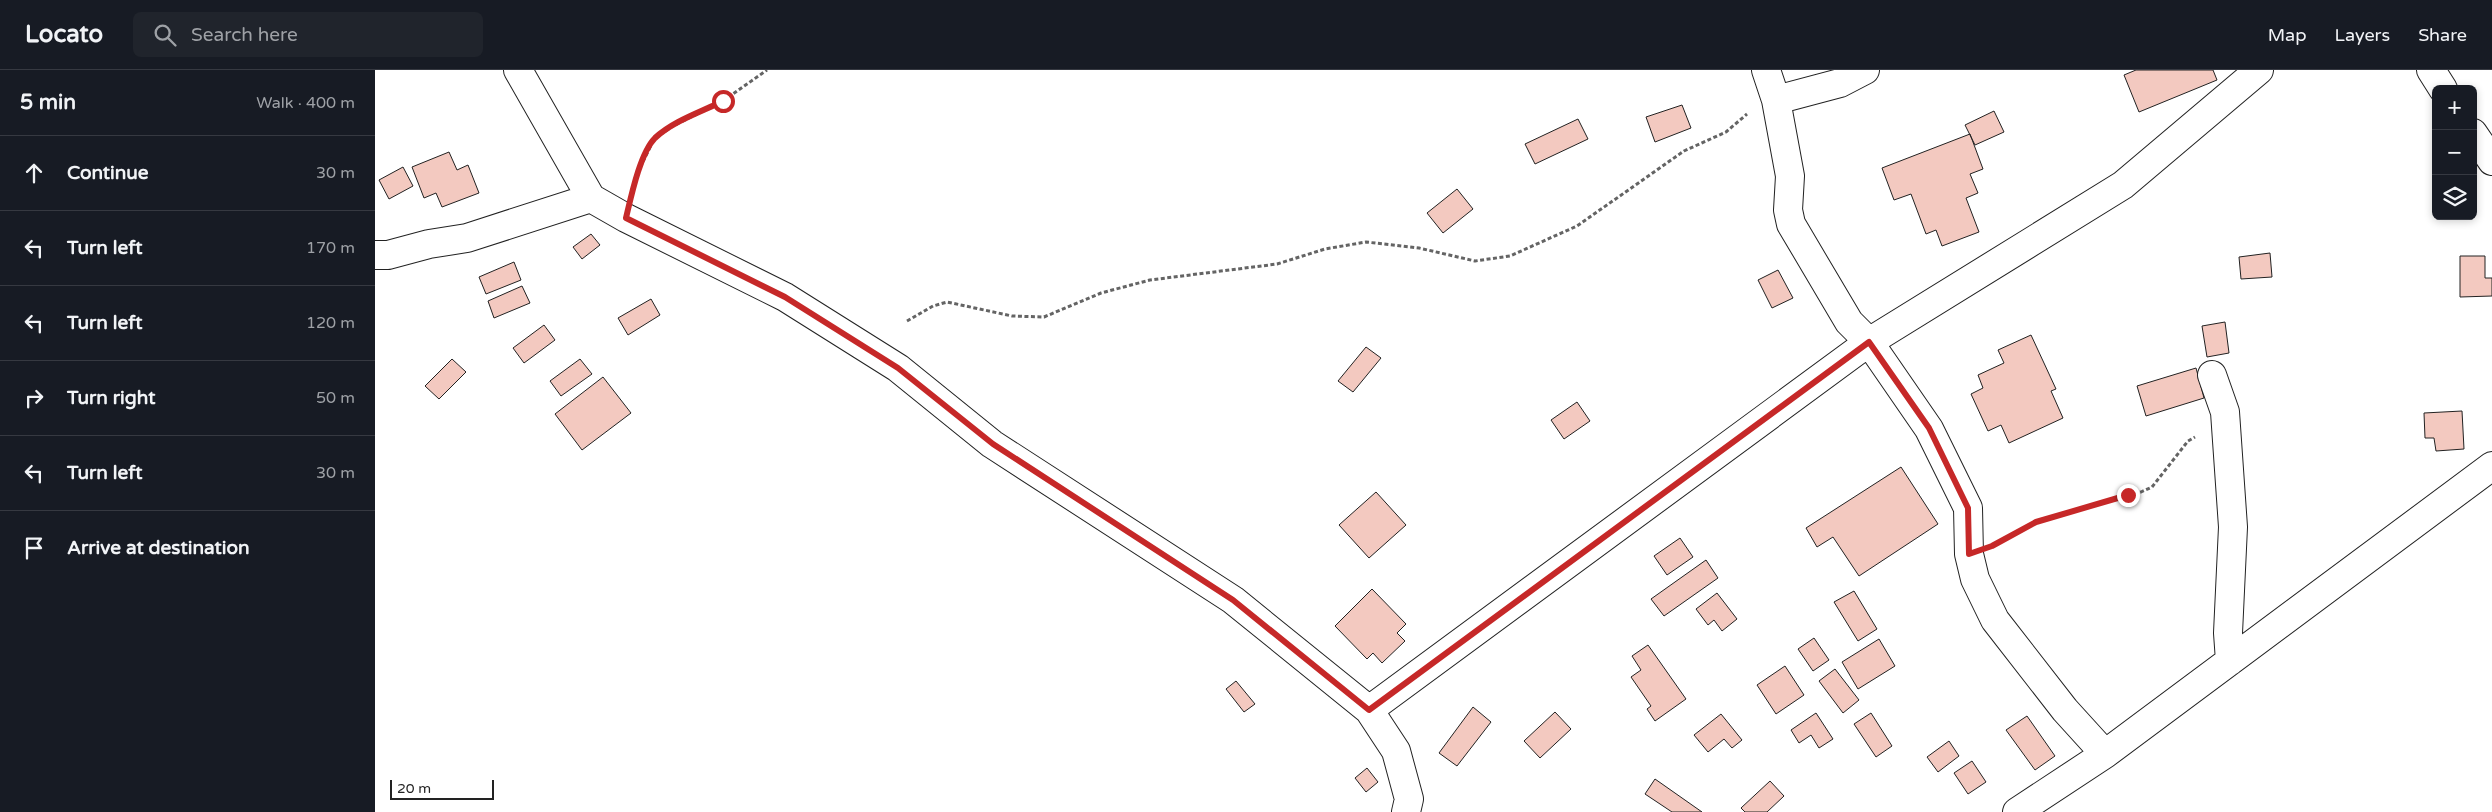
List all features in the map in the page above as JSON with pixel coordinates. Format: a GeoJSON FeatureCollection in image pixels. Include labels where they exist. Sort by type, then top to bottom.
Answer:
{"type":"FeatureCollection","features":[{"type":"Feature","properties":{"kind":"street"},"geometry":{"type":"LineString","coordinates":[[518,70],[591,198],[626,218],[785,297],[898,368],[993,444],[1233,600],[1369,710],[1396,751],[1409,799],[1406,812]]}},
{"type":"Feature","properties":{"kind":"street"},"geometry":{"type":"LineString","coordinates":[[1766,70],[1776,100],[1790,176],[1788,210],[1791,224],[1849,322],[1869,342],[1929,428],[1968,508],[1969,554],[1975,579],[1995,620],[2065,710],[2105,754]]}},
{"type":"Feature","properties":{"kind":"street"},"geometry":{"type":"LineString","coordinates":[[1776,100],[1840,83],[1865,70]]}},
{"type":"Feature","properties":{"kind":"street"},"geometry":{"type":"LineString","coordinates":[[1369,710],[1869,342],[2123,185],[2259,70]]}},
{"type":"Feature","properties":{"kind":"street"},"geometry":{"type":"LineString","coordinates":[[2431,70],[2440,85]]}},
{"type":"Feature","properties":{"kind":"street"},"geometry":{"type":"LineString","coordinates":[[2477,139],[2492,160]]}},
{"type":"Feature","properties":{"kind":"street"},"geometry":{"type":"LineString","coordinates":[[375,255],[388,255],[429,244],[467,238],[591,198]]}},
{"type":"Feature","properties":{"kind":"street"},"geometry":{"type":"LineString","coordinates":[[2212,375],[2225,412],[2227,426],[2233,527],[2228,633],[2230,661]]}},
{"type":"Feature","properties":{"kind":"street"},"geometry":{"type":"LineString","coordinates":[[2017,812],[2105,754],[2492,466]]}},
{"type":"Feature","properties":{"kind":"path"},"geometry":{"type":"LineString","coordinates":[[626,218],[639,170],[654,139],[673,126],[723,101],[767,70]]}},
{"type":"Feature","properties":{"kind":"path"},"geometry":{"type":"LineString","coordinates":[[907,321],[933,306],[947,302],[1012,316],[1043,317],[1101,293],[1150,280],[1277,264],[1325,250],[1365,242],[1419,248],[1475,261],[1510,256],[1577,226],[1684,151],[1726,132],[1751,111],[1776,100]]}},
{"type":"Feature","properties":{"kind":"path"},"geometry":{"type":"LineString","coordinates":[[1969,554],[1992,546],[2036,522],[2141,492],[2151,487],[2188,441],[2206,431],[2227,426]]}},
{"type":"Feature","properties":{"kind":"building"},"geometry":{"type":"Polygon","coordinates":[[[2136,70],[2213,70],[2217,80],[2139,112],[2124,75],[2136,70]]]}},
{"type":"Feature","properties":{"kind":"building"},"geometry":{"type":"Polygon","coordinates":[[[1682,105],[1691,128],[1655,142],[1646,117],[1682,105]]]}},
{"type":"Feature","properties":{"kind":"building"},"geometry":{"type":"Polygon","coordinates":[[[1994,111],[2004,132],[1975,145],[1965,125],[1994,111]]]}},
{"type":"Feature","properties":{"kind":"building"},"geometry":{"type":"Polygon","coordinates":[[[1578,119],[1588,139],[1535,164],[1525,144],[1578,119]]]}},
{"type":"Feature","properties":{"kind":"building"},"geometry":{"type":"Polygon","coordinates":[[[1970,134],[1983,169],[1970,174],[1978,193],[1966,198],[1979,232],[1942,246],[1936,230],[1926,234],[1911,194],[1894,200],[1882,168],[1970,134]]]}},
{"type":"Feature","properties":{"kind":"building"},"geometry":{"type":"Polygon","coordinates":[[[449,152],[457,170],[468,165],[479,193],[442,207],[436,193],[424,198],[412,167],[449,152]]]}},
{"type":"Feature","properties":{"kind":"building"},"geometry":{"type":"Polygon","coordinates":[[[403,167],[413,186],[389,199],[379,180],[403,167]]]}},
{"type":"Feature","properties":{"kind":"building"},"geometry":{"type":"Polygon","coordinates":[[[1457,189],[1473,209],[1443,233],[1427,213],[1457,189]]]}},
{"type":"Feature","properties":{"kind":"building"},"geometry":{"type":"Polygon","coordinates":[[[591,234],[600,245],[582,259],[573,247],[591,234]]]}},
{"type":"Feature","properties":{"kind":"building"},"geometry":{"type":"Polygon","coordinates":[[[2270,253],[2272,277],[2241,279],[2239,257],[2270,253]]]}},
{"type":"Feature","properties":{"kind":"building"},"geometry":{"type":"Polygon","coordinates":[[[2460,256],[2485,256],[2485,278],[2492,278],[2492,296],[2460,297],[2460,256]]]}},
{"type":"Feature","properties":{"kind":"building"},"geometry":{"type":"Polygon","coordinates":[[[514,262],[521,280],[486,294],[479,277],[514,262]]]}},
{"type":"Feature","properties":{"kind":"building"},"geometry":{"type":"Polygon","coordinates":[[[1778,270],[1793,298],[1772,308],[1758,280],[1778,270]]]}},
{"type":"Feature","properties":{"kind":"building"},"geometry":{"type":"Polygon","coordinates":[[[522,286],[530,303],[494,318],[488,301],[522,286]]]}},
{"type":"Feature","properties":{"kind":"building"},"geometry":{"type":"Polygon","coordinates":[[[651,299],[660,315],[628,335],[618,318],[651,299]]]}},
{"type":"Feature","properties":{"kind":"building"},"geometry":{"type":"Polygon","coordinates":[[[2225,322],[2229,353],[2207,357],[2202,326],[2225,322]]]}},
{"type":"Feature","properties":{"kind":"building"},"geometry":{"type":"Polygon","coordinates":[[[544,325],[555,340],[524,363],[513,348],[544,325]]]}},
{"type":"Feature","properties":{"kind":"building"},"geometry":{"type":"Polygon","coordinates":[[[2031,335],[2056,389],[2051,391],[2063,418],[2009,443],[2001,425],[1988,431],[1971,394],[1983,388],[1978,375],[2004,363],[1998,350],[2031,335]]]}},
{"type":"Feature","properties":{"kind":"building"},"geometry":{"type":"Polygon","coordinates":[[[1366,347],[1381,358],[1353,392],[1338,381],[1366,347]]]}},
{"type":"Feature","properties":{"kind":"building"},"geometry":{"type":"Polygon","coordinates":[[[452,359],[466,372],[439,399],[425,386],[452,359]]]}},
{"type":"Feature","properties":{"kind":"building"},"geometry":{"type":"Polygon","coordinates":[[[580,359],[592,374],[561,396],[550,381],[580,359]]]}},
{"type":"Feature","properties":{"kind":"building"},"geometry":{"type":"Polygon","coordinates":[[[2196,368],[2204,398],[2146,416],[2137,386],[2196,368]]]}},
{"type":"Feature","properties":{"kind":"building"},"geometry":{"type":"Polygon","coordinates":[[[603,377],[631,413],[582,450],[555,414],[603,377]]]}},
{"type":"Feature","properties":{"kind":"building"},"geometry":{"type":"Polygon","coordinates":[[[1577,402],[1590,421],[1564,439],[1551,420],[1577,402]]]}},
{"type":"Feature","properties":{"kind":"building"},"geometry":{"type":"Polygon","coordinates":[[[2462,411],[2464,449],[2436,451],[2434,438],[2425,438],[2424,413],[2462,411]]]}},
{"type":"Feature","properties":{"kind":"building"},"geometry":{"type":"Polygon","coordinates":[[[1901,467],[1938,524],[1859,576],[1833,537],[1817,547],[1806,528],[1901,467]]]}},
{"type":"Feature","properties":{"kind":"building"},"geometry":{"type":"Polygon","coordinates":[[[1376,492],[1406,525],[1369,558],[1339,525],[1376,492]]]}},
{"type":"Feature","properties":{"kind":"building"},"geometry":{"type":"Polygon","coordinates":[[[1680,538],[1693,557],[1667,575],[1654,556],[1680,538]]]}},
{"type":"Feature","properties":{"kind":"building"},"geometry":{"type":"Polygon","coordinates":[[[1706,560],[1718,578],[1664,616],[1651,599],[1706,560]]]}},
{"type":"Feature","properties":{"kind":"building"},"geometry":{"type":"Polygon","coordinates":[[[1372,589],[1406,624],[1397,633],[1405,641],[1382,663],[1373,653],[1367,659],[1335,626],[1372,589]]]}},
{"type":"Feature","properties":{"kind":"building"},"geometry":{"type":"Polygon","coordinates":[[[1854,591],[1877,629],[1858,641],[1834,602],[1854,591]]]}},
{"type":"Feature","properties":{"kind":"building"},"geometry":{"type":"Polygon","coordinates":[[[1717,593],[1737,619],[1722,631],[1714,620],[1708,625],[1696,609],[1717,593]]]}},
{"type":"Feature","properties":{"kind":"building"},"geometry":{"type":"Polygon","coordinates":[[[1814,638],[1829,660],[1813,671],[1798,649],[1814,638]]]}},
{"type":"Feature","properties":{"kind":"building"},"geometry":{"type":"Polygon","coordinates":[[[1879,639],[1895,666],[1858,689],[1842,662],[1879,639]]]}},
{"type":"Feature","properties":{"kind":"building"},"geometry":{"type":"Polygon","coordinates":[[[1648,645],[1686,699],[1655,721],[1647,709],[1651,706],[1631,677],[1641,670],[1632,656],[1648,645]]]}},
{"type":"Feature","properties":{"kind":"building"},"geometry":{"type":"Polygon","coordinates":[[[1785,666],[1804,695],[1776,714],[1757,685],[1785,666]]]}},
{"type":"Feature","properties":{"kind":"building"},"geometry":{"type":"Polygon","coordinates":[[[1835,669],[1859,700],[1843,713],[1819,681],[1835,669]]]}},
{"type":"Feature","properties":{"kind":"building"},"geometry":{"type":"Polygon","coordinates":[[[1236,681],[1255,704],[1244,712],[1226,689],[1236,681]]]}},
{"type":"Feature","properties":{"kind":"building"},"geometry":{"type":"Polygon","coordinates":[[[1473,707],[1491,722],[1457,766],[1439,753],[1473,707]]]}},
{"type":"Feature","properties":{"kind":"building"},"geometry":{"type":"Polygon","coordinates":[[[1555,712],[1571,729],[1540,758],[1524,741],[1555,712]]]}},
{"type":"Feature","properties":{"kind":"building"},"geometry":{"type":"Polygon","coordinates":[[[1816,713],[1833,739],[1819,748],[1811,735],[1799,743],[1791,730],[1816,713]]]}},
{"type":"Feature","properties":{"kind":"building"},"geometry":{"type":"Polygon","coordinates":[[[1871,713],[1892,746],[1876,757],[1854,724],[1871,713]]]}},
{"type":"Feature","properties":{"kind":"building"},"geometry":{"type":"Polygon","coordinates":[[[1721,714],[1742,740],[1732,748],[1724,739],[1708,752],[1694,735],[1721,714]]]}},
{"type":"Feature","properties":{"kind":"building"},"geometry":{"type":"Polygon","coordinates":[[[2027,716],[2055,756],[2035,770],[2006,730],[2027,716]]]}},
{"type":"Feature","properties":{"kind":"building"},"geometry":{"type":"Polygon","coordinates":[[[1949,741],[1959,756],[1938,772],[1927,757],[1949,741]]]}},
{"type":"Feature","properties":{"kind":"building"},"geometry":{"type":"Polygon","coordinates":[[[1972,761],[1986,782],[1968,794],[1954,773],[1972,761]]]}},
{"type":"Feature","properties":{"kind":"building"},"geometry":{"type":"Polygon","coordinates":[[[1367,768],[1378,782],[1366,792],[1355,778],[1367,768]]]}},
{"type":"Feature","properties":{"kind":"building"},"geometry":{"type":"Polygon","coordinates":[[[1655,779],[1702,812],[1672,812],[1645,794],[1655,779]]]}},
{"type":"Feature","properties":{"kind":"building"},"geometry":{"type":"Polygon","coordinates":[[[1770,781],[1784,796],[1767,812],[1745,812],[1741,808],[1770,781]]]}},
{"type":"Feature","properties":{"kind":"route"},"geometry":{"type":"LineString","coordinates":[[723,101],[673,126],[654,139],[639,170],[626,218],[785,297],[898,368],[993,444],[1233,600],[1369,710],[1869,342],[1929,428],[1968,508],[1969,554],[1992,546],[2036,522],[2128,495]]}}]}
